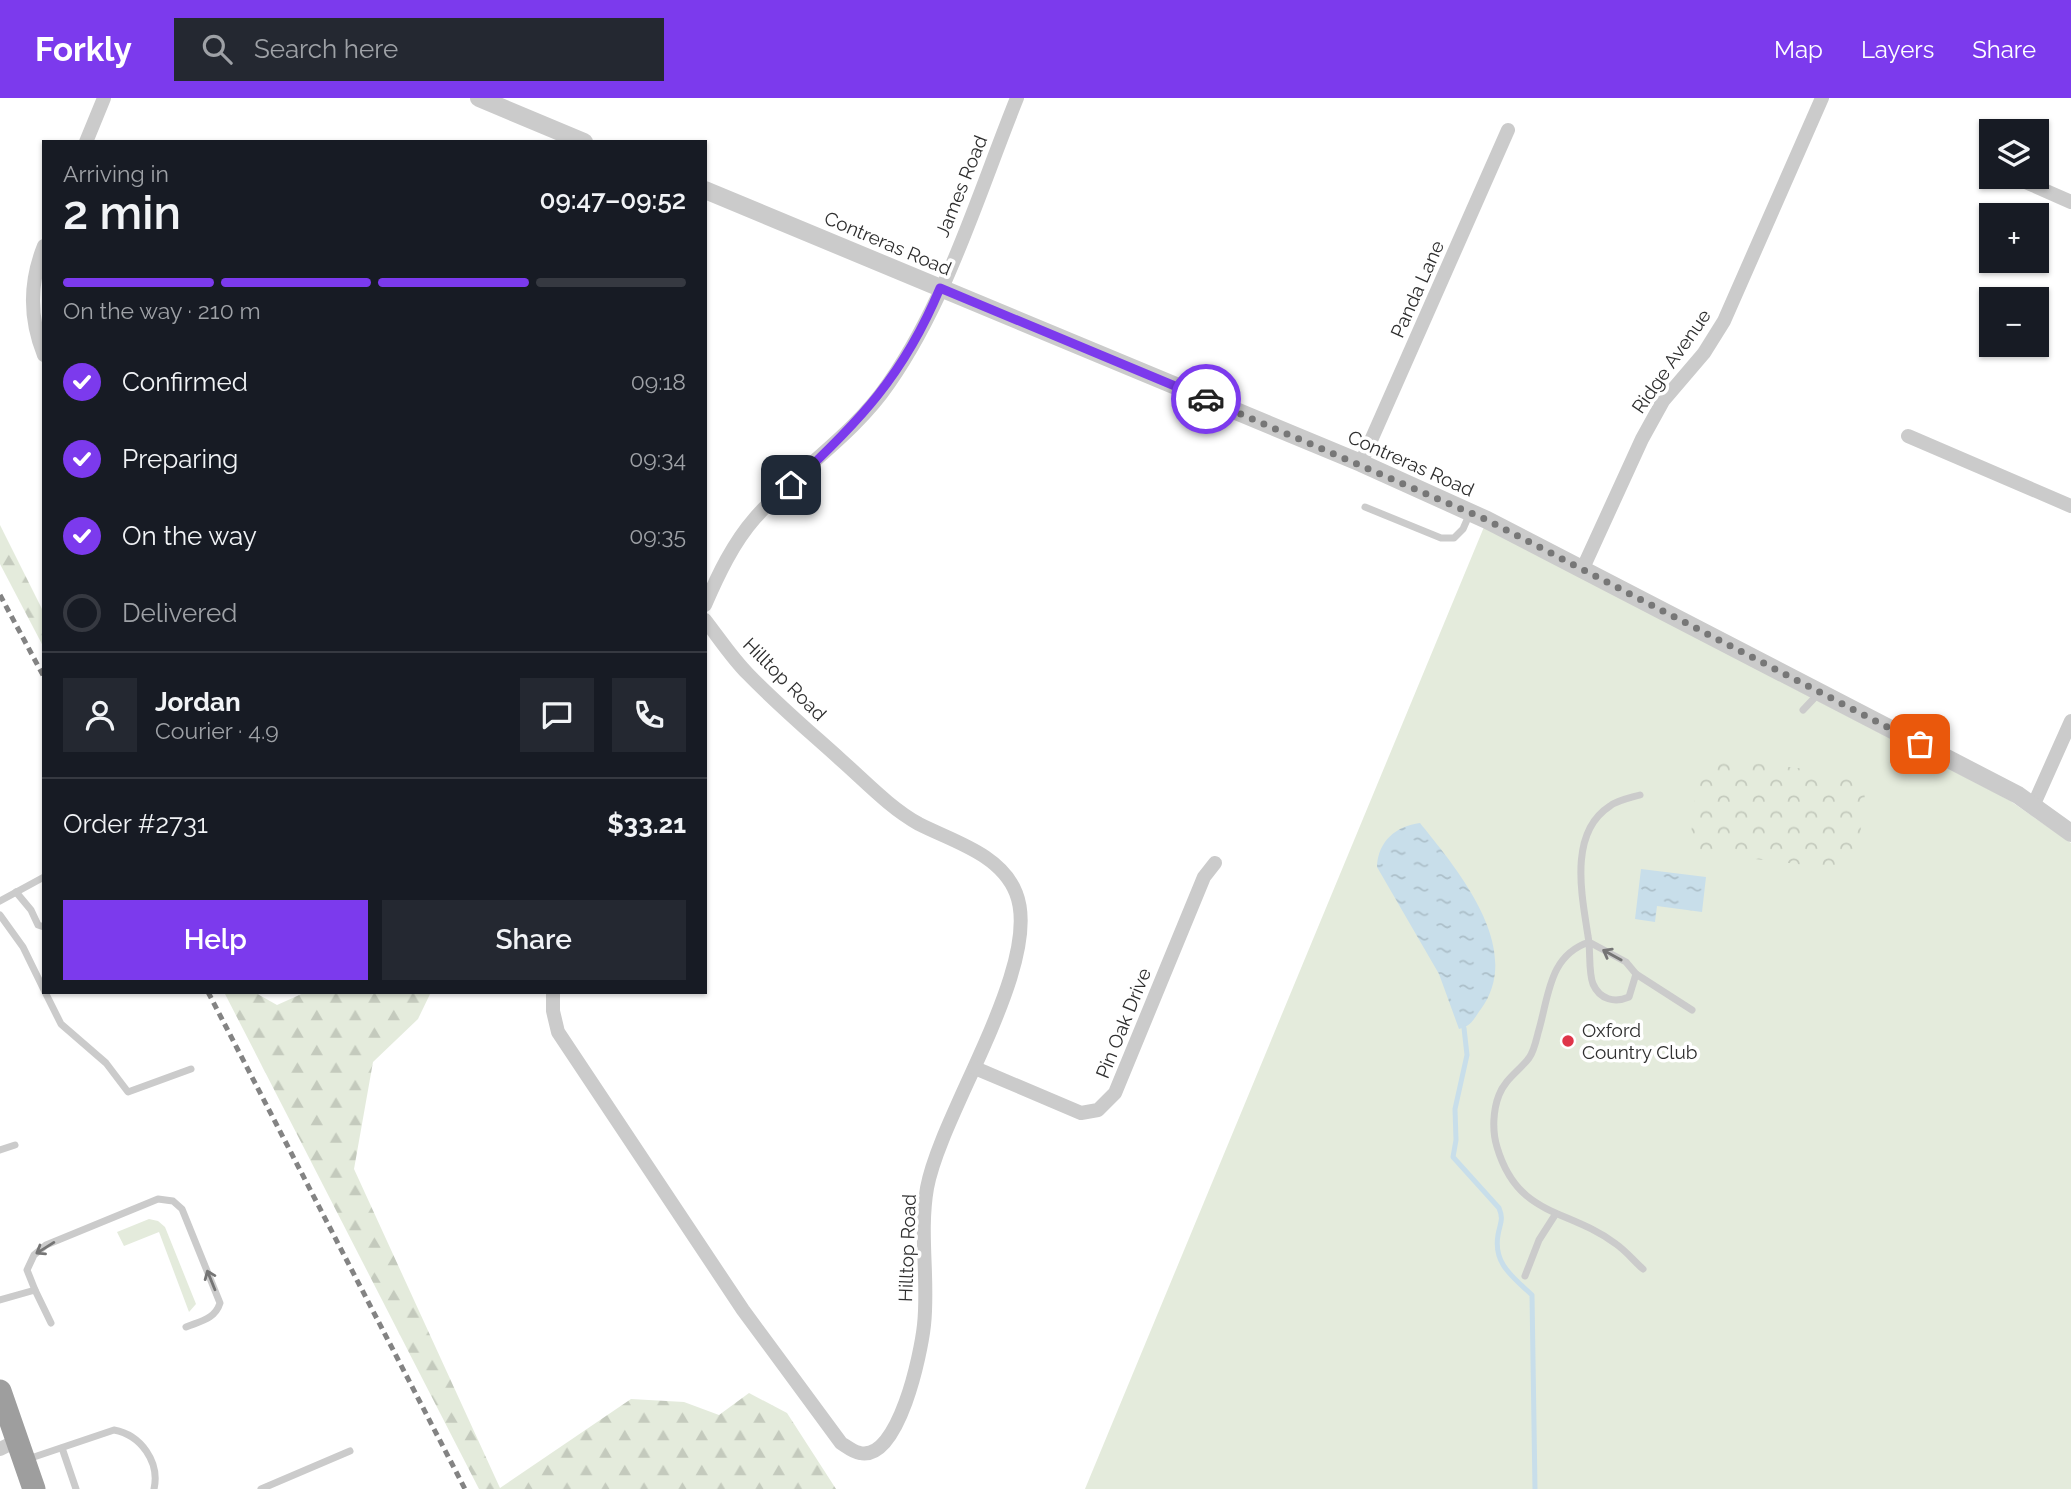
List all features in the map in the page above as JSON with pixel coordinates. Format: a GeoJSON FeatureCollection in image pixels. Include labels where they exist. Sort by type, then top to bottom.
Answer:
{"type":"FeatureCollection","features":[{"type":"Feature","properties":{"kind":"highway"},"geometry":{"type":"LineString","coordinates":[[0,1391],[14,1450],[34,1489]]}},
{"type":"Feature","properties":{"kind":"street"},"geometry":{"type":"LineString","coordinates":[[87,140],[104,98]]}},
{"type":"Feature","properties":{"kind":"street"},"geometry":{"type":"LineString","coordinates":[[479,98],[579,140]]}},
{"type":"Feature","properties":{"kind":"street","name":"James Road"},"geometry":{"type":"LineString","coordinates":[[940,288],[1017,98]]}},
{"type":"Feature","properties":{"kind":"street","name":"Ridge Avenue"},"geometry":{"type":"LineString","coordinates":[[1583,568],[1642,439],[1663,401],[1704,354],[1724,321],[1822,98]]}},
{"type":"Feature","properties":{"kind":"street","name":"Panda Lane"},"geometry":{"type":"LineString","coordinates":[[1361,463],[1508,130]]}},
{"type":"Feature","properties":{"kind":"street"},"geometry":{"type":"LineString","coordinates":[[2041,189],[2071,202]]}},
{"type":"Feature","properties":{"kind":"street","name":"Contreras Road"},"geometry":{"type":"LineString","coordinates":[[707,191],[1361,463],[1471,512],[2034,804],[2071,832]]}},
{"type":"Feature","properties":{"kind":"street"},"geometry":{"type":"LineString","coordinates":[[42,252],[34,278],[32,307],[35,332],[42,350]]}},
{"type":"Feature","properties":{"kind":"street"},"geometry":{"type":"LineString","coordinates":[[707,600],[721,568],[755,518],[846,435],[888,385],[921,334],[940,288]]}},
{"type":"Feature","properties":{"kind":"street"},"geometry":{"type":"LineString","coordinates":[[1909,436],[2071,506]]}},
{"type":"Feature","properties":{"kind":"street","name":"Hilltop Road"},"geometry":{"type":"LineString","coordinates":[[553,994],[553,1011],[558,1032],[790,1376],[841,1443],[860,1453],[873,1452],[889,1440],[914,1373],[924,1325],[923,1230],[928,1187],[939,1147],[975,1068],[1016,955],[1021,922],[1016,892],[1001,870],[976,852],[918,823],[890,804],[746,673],[707,623]]}},
{"type":"Feature","properties":{"kind":"street"},"geometry":{"type":"LineString","coordinates":[[2034,804],[2071,721]]}},
{"type":"Feature","properties":{"kind":"street","name":"Pin Oak Drive"},"geometry":{"type":"LineString","coordinates":[[975,1068],[1081,1113],[1098,1110],[1115,1093],[1204,877],[1215,863]]}},
{"type":"Feature","properties":{"kind":"lane"},"geometry":{"type":"LineString","coordinates":[[1365,507],[1441,538],[1454,538],[1463,530],[1471,512]]}},
{"type":"Feature","properties":{"kind":"lane"},"geometry":{"type":"LineString","coordinates":[[1803,710],[1821,692]]}},
{"type":"Feature","properties":{"kind":"lane"},"geometry":{"type":"LineString","coordinates":[[1636,974],[1629,997],[1618,1002],[1604,998],[1593,984],[1581,861],[1586,839],[1600,813],[1612,804],[1640,795]]}},
{"type":"Feature","properties":{"kind":"lane"},"geometry":{"type":"LineString","coordinates":[[0,901],[42,878]]}},
{"type":"Feature","properties":{"kind":"lane"},"geometry":{"type":"LineString","coordinates":[[16,892],[31,910],[38,925],[42,926]]}},
{"type":"Feature","properties":{"kind":"lane"},"geometry":{"type":"LineString","coordinates":[[0,915],[23,947],[42,987]]}},
{"type":"Feature","properties":{"kind":"lane"},"geometry":{"type":"LineString","coordinates":[[1643,1269],[1616,1244],[1555,1215],[1514,1184],[1503,1168],[1496,1142],[1494,1116],[1498,1096],[1506,1082],[1530,1057],[1554,971],[1575,946],[1589,942],[1626,962],[1636,974],[1692,1010]]}},
{"type":"Feature","properties":{"kind":"lane"},"geometry":{"type":"LineString","coordinates":[[46,994],[70,1035],[106,1063],[128,1092],[191,1069]]}},
{"type":"Feature","properties":{"kind":"lane"},"geometry":{"type":"LineString","coordinates":[[0,1150],[15,1145]]}},
{"type":"Feature","properties":{"kind":"lane"},"geometry":{"type":"LineString","coordinates":[[51,1322],[27,1270],[34,1255],[46,1245],[158,1199],[173,1201],[182,1209],[219,1303],[217,1312],[210,1318],[186,1327]]}},
{"type":"Feature","properties":{"kind":"lane"},"geometry":{"type":"LineString","coordinates":[[1525,1276],[1539,1240],[1555,1215]]}},
{"type":"Feature","properties":{"kind":"lane"},"geometry":{"type":"LineString","coordinates":[[0,1300],[35,1290]]}},
{"type":"Feature","properties":{"kind":"lane"},"geometry":{"type":"LineString","coordinates":[[14,1450],[62,1448],[114,1430],[127,1432],[150,1457],[156,1482],[154,1489]]}},
{"type":"Feature","properties":{"kind":"lane"},"geometry":{"type":"LineString","coordinates":[[62,1448],[76,1489]]}},
{"type":"Feature","properties":{"kind":"lane"},"geometry":{"type":"LineString","coordinates":[[261,1489],[350,1451]]}},
{"type":"Feature","properties":{"kind":"green space"},"geometry":{"type":"Polygon","coordinates":[[[0,525],[42,609],[42,644],[0,564],[0,525]]]}},
{"type":"Feature","properties":{"kind":"green space"},"geometry":{"type":"Polygon","coordinates":[[[1484,527],[2009,800],[2071,843],[2071,1489],[1085,1489],[1484,527]]]}},
{"type":"Feature","properties":{"kind":"green space"},"geometry":{"type":"Polygon","coordinates":[[[1700,757],[1867,776],[1856,871],[1689,851],[1700,757]]]}},
{"type":"Feature","properties":{"kind":"green space"},"geometry":{"type":"Polygon","coordinates":[[[225,994],[258,994],[277,1005],[302,994],[430,994],[418,1019],[373,1062],[354,1169],[500,1488],[631,1399],[684,1402],[719,1415],[749,1393],[787,1413],[836,1489],[479,1489],[225,994]]]}},
{"type":"Feature","properties":{"kind":"green space"},"geometry":{"type":"Polygon","coordinates":[[[149,1219],[158,1221],[165,1227],[196,1304],[189,1312],[159,1232],[124,1246],[117,1232],[149,1219]]]}},
{"type":"Feature","properties":{"kind":"water"},"geometry":{"type":"Polygon","coordinates":[[[1420,823],[1467,886],[1491,936],[1495,961],[1493,986],[1474,1018],[1467,1026],[1459,1029],[1439,974],[1377,867],[1381,850],[1390,836],[1403,827],[1420,823]]]}},
{"type":"Feature","properties":{"kind":"water"},"geometry":{"type":"Polygon","coordinates":[[[1641,869],[1706,877],[1702,912],[1657,906],[1655,922],[1635,919],[1641,869]]]}},
{"type":"Feature","properties":{"kind":"waterway"},"geometry":{"type":"LineString","coordinates":[[1464,1028],[1467,1055],[1455,1109],[1456,1140],[1453,1157],[1499,1208],[1501,1219],[1497,1245],[1502,1262],[1532,1295],[1535,1489]]}},
{"type":"Feature","properties":{"kind":"railway"},"geometry":{"type":"LineString","coordinates":[[0,595],[42,673]]}},
{"type":"Feature","properties":{"kind":"railway"},"geometry":{"type":"LineString","coordinates":[[209,994],[465,1489]]}},
{"type":"Feature","properties":{"kind":"way so far"},"geometry":{"type":"LineString","coordinates":[[1206,399],[1361,463],[1487,520],[1920,744]]}},
{"type":"Feature","properties":{"kind":"place","name":"Oxford Country Club"},"geometry":{"type":"Point","coordinates":[1568,1041]}},
{"type":"Feature","properties":{"kind":"route"},"geometry":{"type":"LineString","coordinates":[[791,485],[846,435],[888,385],[921,334],[940,288],[1206,399]]}}]}
